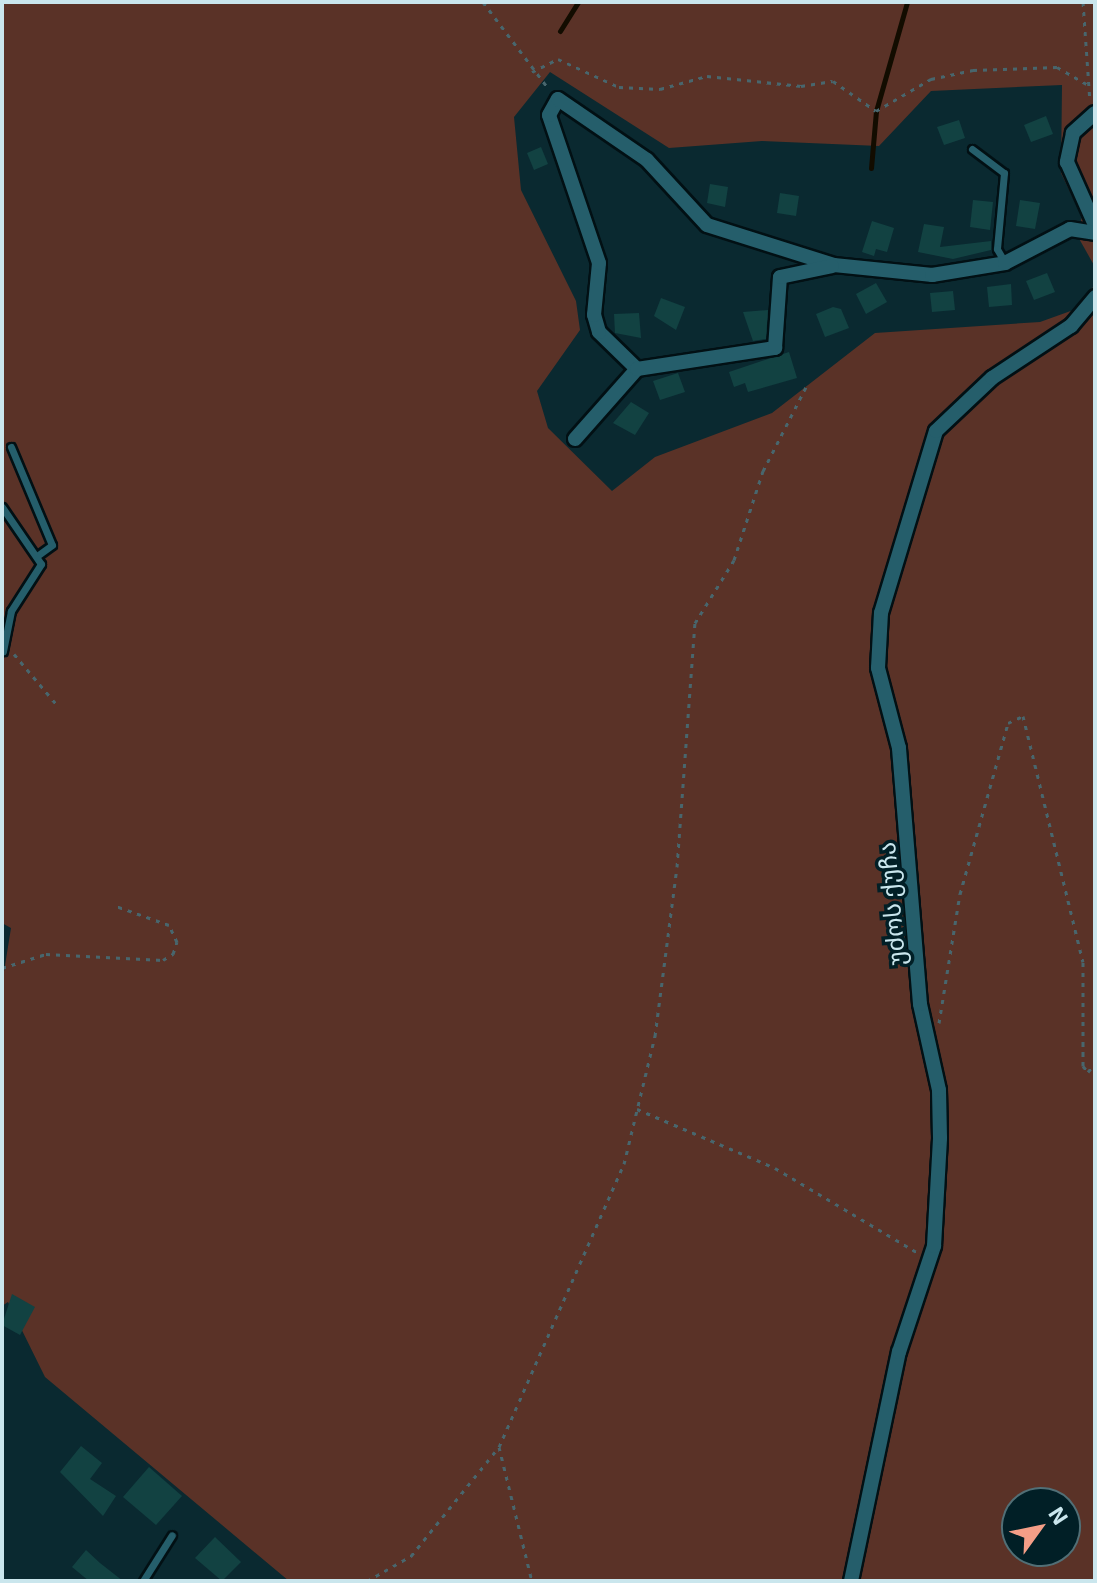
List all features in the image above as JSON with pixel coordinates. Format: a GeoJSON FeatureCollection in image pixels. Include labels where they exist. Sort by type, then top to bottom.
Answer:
{"type":"FeatureCollection","features":[{"type":"Feature","properties":{"kind":"street"},"geometry":{"type":"LineString","coordinates":[[637,369],[599,332],[594,315],[599,263],[549,115],[558,99],[647,160],[707,225],[834,265],[932,275],[1005,263],[1070,229],[1095,233]]}},
{"type":"Feature","properties":{"kind":"street"},"geometry":{"type":"LineString","coordinates":[[1094,114],[1073,133],[1067,162],[1095,225]]}},
{"type":"Feature","properties":{"kind":"street"},"geometry":{"type":"LineString","coordinates":[[575,439],[637,369],[775,348],[780,277],[834,265]]}},
{"type":"Feature","properties":{"kind":"street","name":"უძოს ქუჩა"},"geometry":{"type":"LineString","coordinates":[[851,1581],[899,1352],[931,1261],[940,1138],[933,1052],[920,1004],[899,748],[878,668],[881,613],[936,431],[992,378],[1071,326],[1095,297]]}},
{"type":"Feature","properties":{"kind":"lane"},"geometry":{"type":"LineString","coordinates":[[972,149],[1004,173],[997,249],[1005,263]]}},
{"type":"Feature","properties":{"kind":"lane"},"geometry":{"type":"LineString","coordinates":[[11,447],[52,545],[38,555]]}},
{"type":"Feature","properties":{"kind":"lane"},"geometry":{"type":"LineString","coordinates":[[2,507],[38,555],[41,564],[11,611],[3,651]]}},
{"type":"Feature","properties":{"kind":"lane"},"geometry":{"type":"LineString","coordinates":[[143,1581],[172,1535]]}},
{"type":"Feature","properties":{"kind":"path"},"geometry":{"type":"LineString","coordinates":[[483,2],[532,72],[558,99]]}},
{"type":"Feature","properties":{"kind":"path"},"geometry":{"type":"LineString","coordinates":[[1083,2],[1087,84],[1094,114]]}},
{"type":"Feature","properties":{"kind":"path"},"geometry":{"type":"LineString","coordinates":[[532,72],[558,59],[619,87],[660,89],[707,76],[801,86],[833,81],[876,111],[931,79],[973,70],[1057,67],[1087,84]]}},
{"type":"Feature","properties":{"kind":"path"},"geometry":{"type":"LineString","coordinates":[[367,1581],[411,1556],[499,1447],[624,1164],[637,1109],[677,867],[695,623],[734,560],[763,471],[808,383]]}},
{"type":"Feature","properties":{"kind":"path"},"geometry":{"type":"LineString","coordinates":[[6,636],[26,673],[58,706]]}},
{"type":"Feature","properties":{"kind":"path"},"geometry":{"type":"LineString","coordinates":[[933,1052],[960,894],[1008,723],[1023,716],[1083,962],[1083,1066],[1088,1072],[1095,1063]]}},
{"type":"Feature","properties":{"kind":"path"},"geometry":{"type":"LineString","coordinates":[[2,968],[46,954],[163,960],[173,954],[177,942],[169,925],[116,906]]}},
{"type":"Feature","properties":{"kind":"path"},"geometry":{"type":"LineString","coordinates":[[637,1109],[775,1168],[931,1261]]}},
{"type":"Feature","properties":{"kind":"path"},"geometry":{"type":"LineString","coordinates":[[499,1447],[532,1581]]}},
{"type":"Feature","properties":{"kind":"shaded area"},"geometry":{"type":"Polygon","coordinates":[[[2,2],[1095,2],[1095,267],[1077,235],[1082,217],[1061,173],[1062,85],[931,91],[879,146],[762,141],[669,148],[550,72],[514,117],[521,190],[576,301],[580,330],[537,391],[548,428],[612,491],[655,457],[772,413],[875,333],[1040,322],[1079,308],[1095,284],[1095,1581],[289,1581],[45,1377],[8,1302],[2,1306],[2,984],[11,928],[2,923],[2,2]]]}},
{"type":"Feature","properties":{"kind":"building"},"geometry":{"type":"Polygon","coordinates":[[[1046,116],[1053,134],[1031,142],[1024,125],[1046,116]]]}},
{"type":"Feature","properties":{"kind":"building"},"geometry":{"type":"Polygon","coordinates":[[[959,120],[965,138],[944,145],[937,127],[959,120]]]}},
{"type":"Feature","properties":{"kind":"building"},"geometry":{"type":"Polygon","coordinates":[[[541,147],[548,164],[534,170],[527,153],[541,147]]]}},
{"type":"Feature","properties":{"kind":"building"},"geometry":{"type":"Polygon","coordinates":[[[710,184],[728,187],[725,207],[707,203],[710,184]]]}},
{"type":"Feature","properties":{"kind":"building"},"geometry":{"type":"Polygon","coordinates":[[[780,193],[799,196],[796,216],[777,213],[780,193]]]}},
{"type":"Feature","properties":{"kind":"building"},"geometry":{"type":"Polygon","coordinates":[[[973,200],[993,202],[990,230],[970,227],[973,200]]]}},
{"type":"Feature","properties":{"kind":"building"},"geometry":{"type":"Polygon","coordinates":[[[1020,200],[1040,203],[1035,229],[1016,226],[1020,200]]]}},
{"type":"Feature","properties":{"kind":"building"},"geometry":{"type":"Polygon","coordinates":[[[872,221],[894,228],[887,252],[876,249],[874,256],[862,252],[872,221]]]}},
{"type":"Feature","properties":{"kind":"building"},"geometry":{"type":"Polygon","coordinates":[[[924,224],[944,227],[940,247],[991,241],[991,250],[953,259],[918,252],[924,224]]]}},
{"type":"Feature","properties":{"kind":"building"},"geometry":{"type":"Polygon","coordinates":[[[1047,273],[1055,292],[1034,300],[1026,281],[1047,273]]]}},
{"type":"Feature","properties":{"kind":"building"},"geometry":{"type":"Polygon","coordinates":[[[876,283],[887,302],[866,314],[856,294],[876,283]]]}},
{"type":"Feature","properties":{"kind":"building"},"geometry":{"type":"Polygon","coordinates":[[[1011,284],[1012,305],[989,307],[987,287],[1011,284]]]}},
{"type":"Feature","properties":{"kind":"building"},"geometry":{"type":"Polygon","coordinates":[[[953,291],[955,310],[932,312],[930,293],[953,291]]]}},
{"type":"Feature","properties":{"kind":"building"},"geometry":{"type":"Polygon","coordinates":[[[661,298],[685,307],[676,330],[654,316],[661,298]]]}},
{"type":"Feature","properties":{"kind":"building"},"geometry":{"type":"Polygon","coordinates":[[[833,307],[841,309],[849,328],[825,337],[816,314],[833,307]]]}},
{"type":"Feature","properties":{"kind":"building"},"geometry":{"type":"Polygon","coordinates":[[[768,310],[766,339],[753,341],[743,312],[768,310]]]}},
{"type":"Feature","properties":{"kind":"building"},"geometry":{"type":"Polygon","coordinates":[[[639,313],[641,338],[615,333],[614,314],[639,313]]]}},
{"type":"Feature","properties":{"kind":"building"},"geometry":{"type":"Polygon","coordinates":[[[789,352],[797,378],[748,392],[745,383],[734,387],[729,372],[789,352]]]}},
{"type":"Feature","properties":{"kind":"building"},"geometry":{"type":"Polygon","coordinates":[[[678,373],[685,392],[660,400],[653,381],[678,373]]]}},
{"type":"Feature","properties":{"kind":"building"},"geometry":{"type":"Polygon","coordinates":[[[631,402],[649,413],[635,435],[613,423],[631,402]]]}},
{"type":"Feature","properties":{"kind":"building"},"geometry":{"type":"Polygon","coordinates":[[[12,1294],[35,1307],[20,1335],[2,1325],[12,1294]]]}},
{"type":"Feature","properties":{"kind":"building"},"geometry":{"type":"Polygon","coordinates":[[[81,1446],[102,1463],[90,1479],[116,1496],[103,1516],[60,1472],[81,1446]]]}},
{"type":"Feature","properties":{"kind":"building"},"geometry":{"type":"Polygon","coordinates":[[[149,1467],[182,1496],[156,1525],[123,1497],[149,1467]]]}},
{"type":"Feature","properties":{"kind":"building"},"geometry":{"type":"Polygon","coordinates":[[[215,1537],[241,1562],[222,1581],[195,1558],[215,1537]]]}},
{"type":"Feature","properties":{"kind":"building"},"geometry":{"type":"Polygon","coordinates":[[[86,1550],[123,1581],[89,1581],[72,1567],[86,1550]]]}},
{"type":"Feature","properties":{"kind":"waterway"},"geometry":{"type":"LineString","coordinates":[[560,31],[578,2]]}},
{"type":"Feature","properties":{"kind":"waterway"},"geometry":{"type":"LineString","coordinates":[[871,168],[876,111],[907,2]]}}]}
